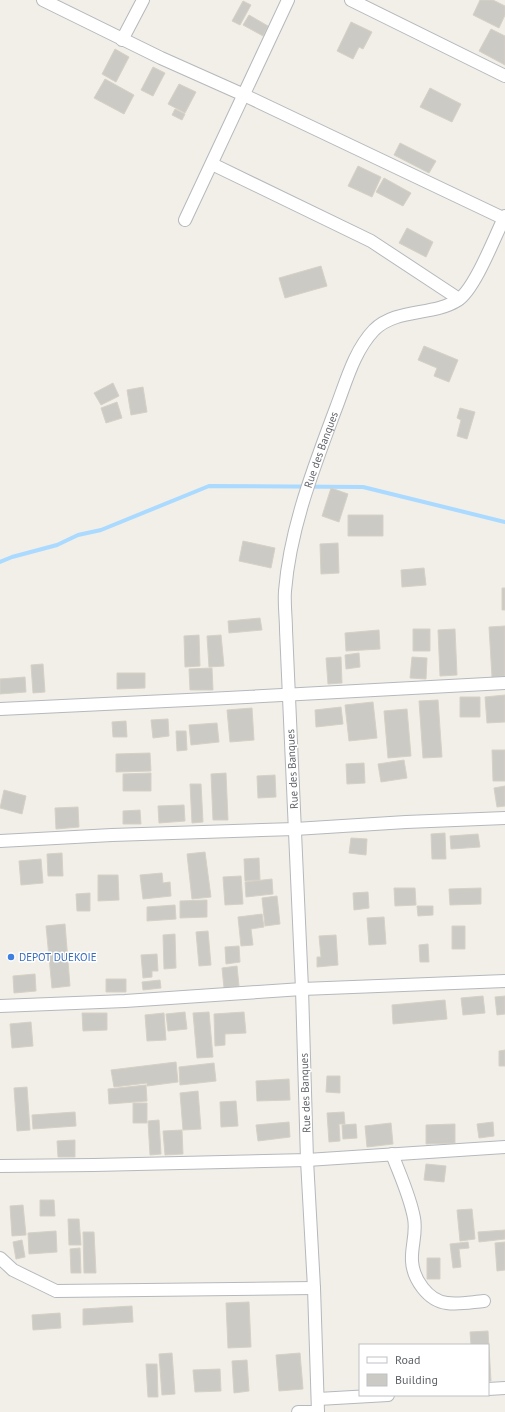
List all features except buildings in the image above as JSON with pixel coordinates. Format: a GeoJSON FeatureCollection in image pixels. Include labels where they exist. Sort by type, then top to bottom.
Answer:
{"type":"FeatureCollection","features":[{"type":"Feature","properties":{"kind":"street"},"geometry":{"type":"LineString","coordinates":[[44,0],[122,40],[244,95],[505,218]]}},
{"type":"Feature","properties":{"kind":"street"},"geometry":{"type":"LineString","coordinates":[[122,40],[143,0]]}},
{"type":"Feature","properties":{"kind":"street"},"geometry":{"type":"LineString","coordinates":[[185,220],[288,0]]}},
{"type":"Feature","properties":{"kind":"street"},"geometry":{"type":"LineString","coordinates":[[351,0],[505,76]]}},
{"type":"Feature","properties":{"kind":"street"},"geometry":{"type":"LineString","coordinates":[[212,164],[372,242],[459,299]]}},
{"type":"Feature","properties":{"kind":"street","name":"Rue des Banques"},"geometry":{"type":"LineString","coordinates":[[318,1412],[285,592],[295,533],[304,500],[324,440],[360,348],[375,330],[390,319],[442,307],[459,299],[471,285],[505,218]]}},
{"type":"Feature","properties":{"kind":"street"},"geometry":{"type":"LineString","coordinates":[[0,709],[505,683]]}},
{"type":"Feature","properties":{"kind":"street"},"geometry":{"type":"LineString","coordinates":[[0,841],[112,835],[295,829],[505,818]]}},
{"type":"Feature","properties":{"kind":"street"},"geometry":{"type":"LineString","coordinates":[[0,1006],[302,989],[505,981]]}},
{"type":"Feature","properties":{"kind":"street"},"geometry":{"type":"LineString","coordinates":[[0,1166],[307,1160],[505,1146]]}},
{"type":"Feature","properties":{"kind":"street"},"geometry":{"type":"LineString","coordinates":[[392,1154],[407,1193],[414,1219],[415,1236],[412,1261],[414,1274],[420,1284],[430,1297],[446,1304],[484,1301]]}},
{"type":"Feature","properties":{"kind":"street"},"geometry":{"type":"LineString","coordinates":[[0,1258],[13,1270],[56,1291],[314,1288]]}},
{"type":"Feature","properties":{"kind":"street"},"geometry":{"type":"LineString","coordinates":[[489,1389],[505,1388]]}},
{"type":"Feature","properties":{"kind":"street"},"geometry":{"type":"LineString","coordinates":[[318,1399],[370,1396]]}},
{"type":"Feature","properties":{"kind":"street"},"geometry":{"type":"LineString","coordinates":[[298,1412],[318,1412]]}},
{"type":"Feature","properties":{"kind":"waterway"},"geometry":{"type":"LineString","coordinates":[[0,562],[12,557],[57,545],[78,535],[101,530],[209,486],[363,487],[505,522]]}},
{"type":"Feature","properties":{"kind":"place","name":"DEPOT DUEKOIE"},"geometry":{"type":"Point","coordinates":[11,957]}}]}
